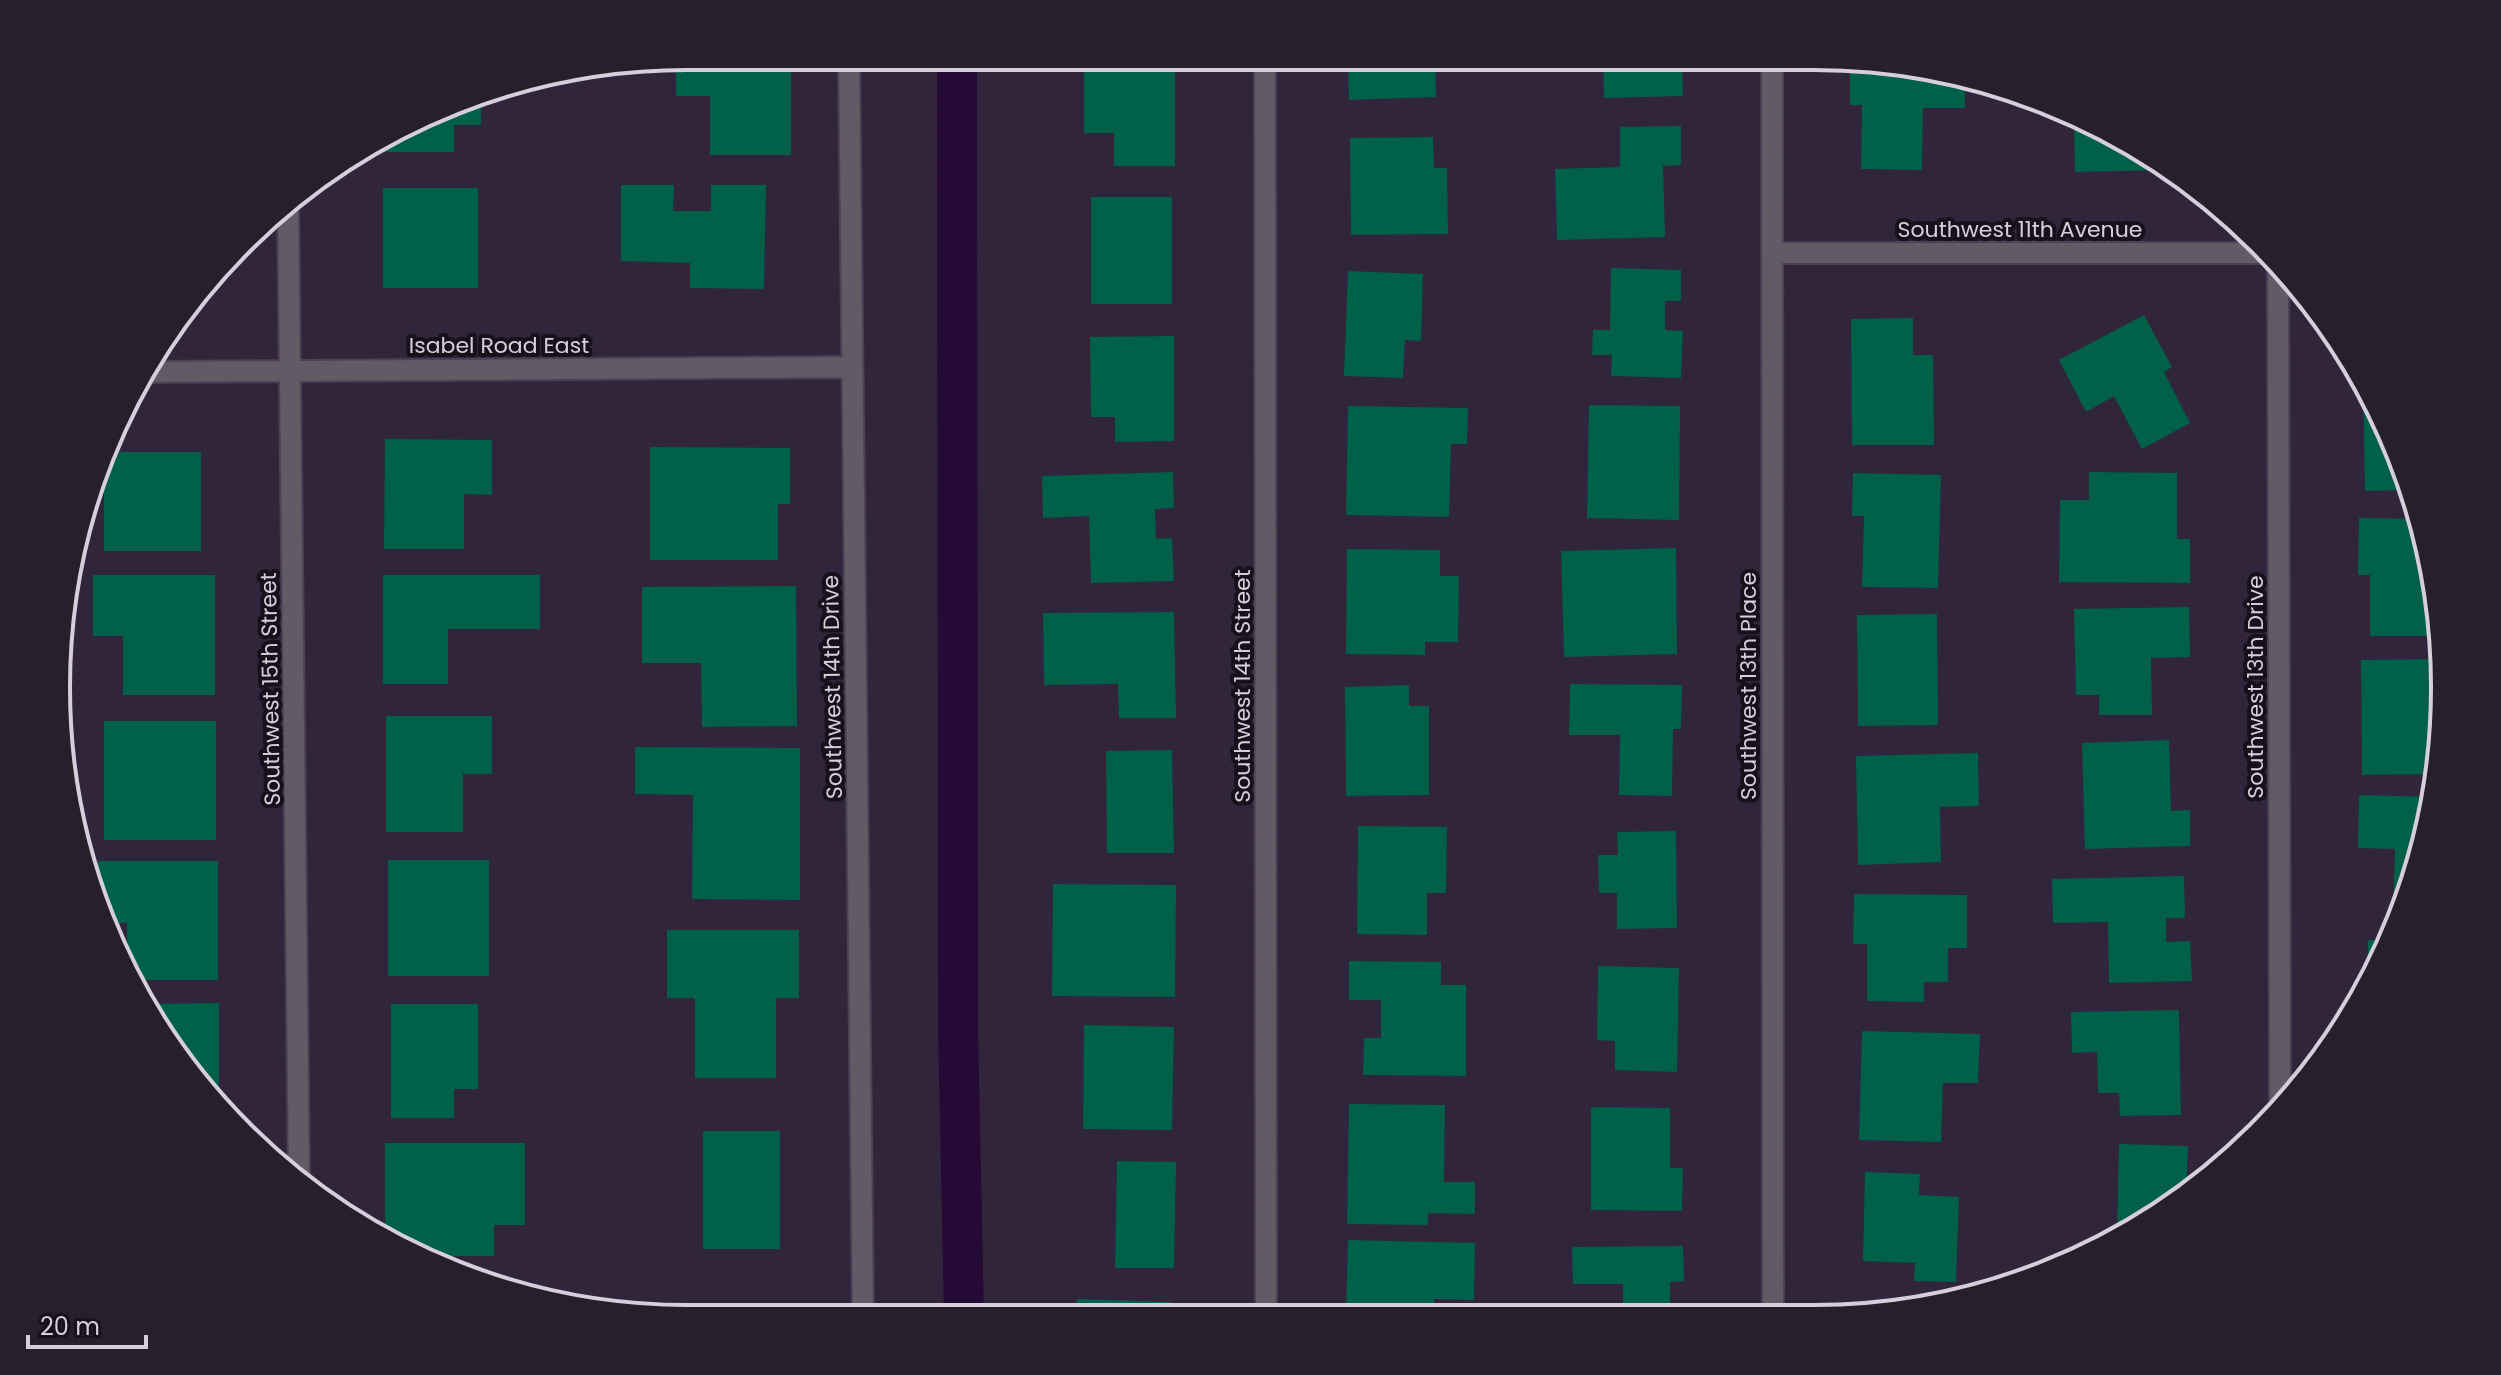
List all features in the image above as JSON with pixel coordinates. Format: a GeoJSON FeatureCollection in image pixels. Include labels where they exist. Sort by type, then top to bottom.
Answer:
{"type":"FeatureCollection","features":[{"type":"Feature","properties":{"kind":"street","name":"Southwest 14th Drive"},"geometry":{"type":"LineString","coordinates":[[849,70],[863,1305]]}},
{"type":"Feature","properties":{"kind":"street","name":"Southwest 14th Street"},"geometry":{"type":"LineString","coordinates":[[1265,70],[1266,1305]]}},
{"type":"Feature","properties":{"kind":"street","name":"Southwest 13th Place"},"geometry":{"type":"LineString","coordinates":[[1772,70],[1773,1305]]}},
{"type":"Feature","properties":{"kind":"street","name":"Southwest 15th Street"},"geometry":{"type":"LineString","coordinates":[[288,217],[299,1167]]}},
{"type":"Feature","properties":{"kind":"street","name":"Southwest 11th Avenue"},"geometry":{"type":"LineString","coordinates":[[1772,253],[2252,253]]}},
{"type":"Feature","properties":{"kind":"street","name":"Southwest 13th Drive"},"geometry":{"type":"LineString","coordinates":[[2278,280],[2280,1092]]}},
{"type":"Feature","properties":{"kind":"street","name":"Isabel Road East"},"geometry":{"type":"LineString","coordinates":[[157,372],[852,367]]}},
{"type":"Feature","properties":{"kind":"building"},"geometry":{"type":"Polygon","coordinates":[[[676,70],[791,70],[791,155],[710,155],[710,96],[676,96],[676,70]]]}},
{"type":"Feature","properties":{"kind":"building"},"geometry":{"type":"Polygon","coordinates":[[[1084,70],[1175,70],[1175,166],[1114,166],[1114,133],[1084,133],[1084,70]]]}},
{"type":"Feature","properties":{"kind":"building"},"geometry":{"type":"Polygon","coordinates":[[[1348,70],[1435,70],[1436,97],[1349,100],[1348,70]]]}},
{"type":"Feature","properties":{"kind":"building"},"geometry":{"type":"Polygon","coordinates":[[[1603,70],[1682,70],[1683,96],[1604,98],[1603,70]]]}},
{"type":"Feature","properties":{"kind":"building"},"geometry":{"type":"Polygon","coordinates":[[[1850,71],[1894,75],[1965,89],[1965,108],[1923,108],[1922,170],[1861,169],[1862,105],[1850,105],[1850,71]]]}},
{"type":"Feature","properties":{"kind":"building"},"geometry":{"type":"Polygon","coordinates":[[[481,106],[481,125],[454,125],[454,152],[383,152],[414,134],[481,106]]]}},
{"type":"Feature","properties":{"kind":"building"},"geometry":{"type":"Polygon","coordinates":[[[1681,126],[1681,165],[1663,166],[1665,237],[1557,240],[1555,169],[1620,167],[1620,127],[1681,126]]]}},
{"type":"Feature","properties":{"kind":"building"},"geometry":{"type":"Polygon","coordinates":[[[2074,128],[2151,170],[2075,172],[2074,128]]]}},
{"type":"Feature","properties":{"kind":"building"},"geometry":{"type":"Polygon","coordinates":[[[1433,137],[1434,168],[1447,168],[1448,234],[1351,235],[1350,138],[1433,137]]]}},
{"type":"Feature","properties":{"kind":"building"},"geometry":{"type":"Polygon","coordinates":[[[621,185],[674,185],[673,211],[711,211],[711,185],[766,185],[764,289],[690,288],[690,263],[621,261],[621,185]]]}},
{"type":"Feature","properties":{"kind":"building"},"geometry":{"type":"Polygon","coordinates":[[[383,188],[478,188],[478,288],[383,288],[383,188]]]}},
{"type":"Feature","properties":{"kind":"building"},"geometry":{"type":"Polygon","coordinates":[[[1091,197],[1172,197],[1172,304],[1091,304],[1091,197]]]}},
{"type":"Feature","properties":{"kind":"building"},"geometry":{"type":"Polygon","coordinates":[[[1611,268],[1681,270],[1681,301],[1665,301],[1665,330],[1683,331],[1681,378],[1611,376],[1612,355],[1592,355],[1593,330],[1610,330],[1611,268]]]}},
{"type":"Feature","properties":{"kind":"building"},"geometry":{"type":"Polygon","coordinates":[[[1348,271],[1423,274],[1421,341],[1405,340],[1403,378],[1344,376],[1348,271]]]}},
{"type":"Feature","properties":{"kind":"building"},"geometry":{"type":"Polygon","coordinates":[[[2144,315],[2172,367],[2164,372],[2190,423],[2142,449],[2114,396],[2086,412],[2059,360],[2144,315]]]}},
{"type":"Feature","properties":{"kind":"building"},"geometry":{"type":"Polygon","coordinates":[[[1913,318],[1913,355],[1933,355],[1934,445],[1852,445],[1851,319],[1913,318]]]}},
{"type":"Feature","properties":{"kind":"building"},"geometry":{"type":"Polygon","coordinates":[[[1174,336],[1174,441],[1115,442],[1115,417],[1091,417],[1090,337],[1174,336]]]}},
{"type":"Feature","properties":{"kind":"building"},"geometry":{"type":"Polygon","coordinates":[[[1589,405],[1680,406],[1679,520],[1587,518],[1589,405]]]}},
{"type":"Feature","properties":{"kind":"building"},"geometry":{"type":"Polygon","coordinates":[[[1348,406],[1468,408],[1467,444],[1451,444],[1449,517],[1346,515],[1348,406]]]}},
{"type":"Feature","properties":{"kind":"building"},"geometry":{"type":"Polygon","coordinates":[[[2363,408],[2398,490],[2365,491],[2363,408]]]}},
{"type":"Feature","properties":{"kind":"building"},"geometry":{"type":"Polygon","coordinates":[[[385,439],[492,440],[492,495],[464,494],[464,549],[384,549],[385,439]]]}},
{"type":"Feature","properties":{"kind":"building"},"geometry":{"type":"Polygon","coordinates":[[[650,447],[790,448],[790,504],[778,504],[778,560],[650,560],[650,447]]]}},
{"type":"Feature","properties":{"kind":"building"},"geometry":{"type":"Polygon","coordinates":[[[117,452],[201,452],[201,551],[104,551],[104,486],[117,452]]]}},
{"type":"Feature","properties":{"kind":"building"},"geometry":{"type":"Polygon","coordinates":[[[1173,472],[1174,508],[1155,509],[1156,539],[1172,538],[1174,581],[1091,583],[1089,516],[1043,518],[1042,476],[1173,472]]]}},
{"type":"Feature","properties":{"kind":"building"},"geometry":{"type":"Polygon","coordinates":[[[2089,472],[2177,473],[2177,539],[2190,539],[2190,583],[2059,582],[2060,500],[2089,500],[2089,472]]]}},
{"type":"Feature","properties":{"kind":"building"},"geometry":{"type":"Polygon","coordinates":[[[1853,473],[1941,475],[1938,588],[1862,587],[1864,516],[1852,516],[1853,473]]]}},
{"type":"Feature","properties":{"kind":"building"},"geometry":{"type":"Polygon","coordinates":[[[2359,518],[2407,519],[2419,567],[2429,636],[2370,636],[2370,575],[2358,575],[2359,518]]]}},
{"type":"Feature","properties":{"kind":"building"},"geometry":{"type":"Polygon","coordinates":[[[1676,548],[1677,654],[1564,657],[1561,551],[1676,548]]]}},
{"type":"Feature","properties":{"kind":"building"},"geometry":{"type":"Polygon","coordinates":[[[1347,549],[1440,550],[1440,576],[1459,576],[1458,642],[1425,642],[1425,655],[1346,654],[1347,549]]]}},
{"type":"Feature","properties":{"kind":"building"},"geometry":{"type":"Polygon","coordinates":[[[93,575],[215,575],[215,695],[123,695],[123,636],[93,636],[93,575]]]}},
{"type":"Feature","properties":{"kind":"building"},"geometry":{"type":"Polygon","coordinates":[[[383,575],[540,575],[540,629],[448,629],[448,684],[383,684],[383,575]]]}},
{"type":"Feature","properties":{"kind":"building"},"geometry":{"type":"Polygon","coordinates":[[[796,586],[797,726],[702,727],[701,663],[642,663],[642,587],[796,586]]]}},
{"type":"Feature","properties":{"kind":"building"},"geometry":{"type":"Polygon","coordinates":[[[2189,607],[2190,657],[2151,658],[2152,715],[2099,715],[2099,695],[2076,695],[2074,609],[2189,607]]]}},
{"type":"Feature","properties":{"kind":"building"},"geometry":{"type":"Polygon","coordinates":[[[1174,612],[1176,718],[1119,718],[1118,684],[1044,685],[1043,613],[1174,612]]]}},
{"type":"Feature","properties":{"kind":"building"},"geometry":{"type":"Polygon","coordinates":[[[1937,614],[1938,725],[1858,726],[1857,615],[1937,614]]]}},
{"type":"Feature","properties":{"kind":"building"},"geometry":{"type":"Polygon","coordinates":[[[2430,659],[2430,728],[2425,774],[2362,775],[2361,660],[2430,659]]]}},
{"type":"Feature","properties":{"kind":"building"},"geometry":{"type":"Polygon","coordinates":[[[1570,684],[1682,685],[1681,729],[1673,729],[1672,796],[1619,795],[1620,735],[1569,735],[1570,684]]]}},
{"type":"Feature","properties":{"kind":"building"},"geometry":{"type":"Polygon","coordinates":[[[1409,685],[1409,706],[1429,706],[1429,795],[1346,796],[1345,687],[1409,685]]]}},
{"type":"Feature","properties":{"kind":"building"},"geometry":{"type":"Polygon","coordinates":[[[386,716],[492,716],[492,774],[463,774],[463,832],[386,832],[386,716]]]}},
{"type":"Feature","properties":{"kind":"building"},"geometry":{"type":"Polygon","coordinates":[[[104,721],[216,721],[216,840],[104,840],[104,721]]]}},
{"type":"Feature","properties":{"kind":"building"},"geometry":{"type":"Polygon","coordinates":[[[2169,740],[2171,811],[2190,810],[2190,846],[2085,849],[2082,743],[2169,740]]]}},
{"type":"Feature","properties":{"kind":"building"},"geometry":{"type":"Polygon","coordinates":[[[635,747],[800,748],[800,900],[692,899],[693,795],[635,794],[635,747]]]}},
{"type":"Feature","properties":{"kind":"building"},"geometry":{"type":"Polygon","coordinates":[[[1172,750],[1174,853],[1107,853],[1106,751],[1172,750]]]}},
{"type":"Feature","properties":{"kind":"building"},"geometry":{"type":"Polygon","coordinates":[[[1978,753],[1979,806],[1940,807],[1941,862],[1858,865],[1856,756],[1978,753]]]}},
{"type":"Feature","properties":{"kind":"building"},"geometry":{"type":"Polygon","coordinates":[[[2359,795],[2421,797],[2410,847],[2393,898],[2395,849],[2358,848],[2359,795]]]}},
{"type":"Feature","properties":{"kind":"building"},"geometry":{"type":"Polygon","coordinates":[[[1358,826],[1447,827],[1446,893],[1427,893],[1427,935],[1357,934],[1358,826]]]}},
{"type":"Feature","properties":{"kind":"building"},"geometry":{"type":"Polygon","coordinates":[[[1676,831],[1677,928],[1617,929],[1617,893],[1599,893],[1598,855],[1618,855],[1617,832],[1676,831]]]}},
{"type":"Feature","properties":{"kind":"building"},"geometry":{"type":"Polygon","coordinates":[[[388,860],[489,860],[489,976],[388,976],[388,860]]]}},
{"type":"Feature","properties":{"kind":"building"},"geometry":{"type":"Polygon","coordinates":[[[98,861],[218,861],[218,980],[144,980],[127,946],[127,923],[117,923],[98,870],[98,861]]]}},
{"type":"Feature","properties":{"kind":"building"},"geometry":{"type":"Polygon","coordinates":[[[2184,876],[2185,918],[2166,918],[2166,942],[2190,941],[2192,981],[2109,983],[2108,922],[2053,923],[2052,879],[2184,876]]]}},
{"type":"Feature","properties":{"kind":"building"},"geometry":{"type":"Polygon","coordinates":[[[1053,884],[1176,885],[1175,997],[1052,996],[1053,884]]]}},
{"type":"Feature","properties":{"kind":"building"},"geometry":{"type":"Polygon","coordinates":[[[1854,894],[1967,895],[1967,948],[1948,948],[1948,982],[1924,982],[1924,1002],[1867,1001],[1867,944],[1853,944],[1854,894]]]}},
{"type":"Feature","properties":{"kind":"building"},"geometry":{"type":"Polygon","coordinates":[[[667,930],[799,930],[799,998],[776,998],[776,1078],[695,1078],[695,998],[667,998],[667,930]]]}},
{"type":"Feature","properties":{"kind":"building"},"geometry":{"type":"Polygon","coordinates":[[[2368,940],[2377,940],[2368,960],[2368,940]]]}},
{"type":"Feature","properties":{"kind":"building"},"geometry":{"type":"Polygon","coordinates":[[[1349,961],[1441,962],[1441,985],[1466,985],[1466,1076],[1363,1075],[1364,1038],[1381,1038],[1381,1000],[1349,1000],[1349,961]]]}},
{"type":"Feature","properties":{"kind":"building"},"geometry":{"type":"Polygon","coordinates":[[[1598,966],[1679,968],[1677,1072],[1615,1070],[1615,1041],[1597,1040],[1598,966]]]}},
{"type":"Feature","properties":{"kind":"building"},"geometry":{"type":"Polygon","coordinates":[[[219,1003],[219,1090],[174,1031],[158,1004],[219,1003]]]}},
{"type":"Feature","properties":{"kind":"building"},"geometry":{"type":"Polygon","coordinates":[[[391,1004],[478,1004],[478,1089],[454,1089],[454,1118],[391,1118],[391,1004]]]}},
{"type":"Feature","properties":{"kind":"building"},"geometry":{"type":"Polygon","coordinates":[[[2179,1010],[2181,1115],[2120,1116],[2119,1093],[2098,1093],[2097,1052],[2072,1053],[2071,1012],[2179,1010]]]}},
{"type":"Feature","properties":{"kind":"building"},"geometry":{"type":"Polygon","coordinates":[[[1084,1025],[1174,1027],[1172,1130],[1083,1129],[1084,1025]]]}},
{"type":"Feature","properties":{"kind":"building"},"geometry":{"type":"Polygon","coordinates":[[[1862,1031],[1980,1034],[1978,1083],[1943,1083],[1941,1142],[1859,1140],[1862,1031]]]}},
{"type":"Feature","properties":{"kind":"building"},"geometry":{"type":"Polygon","coordinates":[[[1349,1104],[1445,1105],[1444,1182],[1475,1182],[1475,1214],[1428,1213],[1428,1225],[1347,1224],[1349,1104]]]}},
{"type":"Feature","properties":{"kind":"building"},"geometry":{"type":"Polygon","coordinates":[[[1591,1107],[1670,1108],[1670,1168],[1683,1168],[1682,1211],[1591,1210],[1591,1107]]]}},
{"type":"Feature","properties":{"kind":"building"},"geometry":{"type":"Polygon","coordinates":[[[703,1131],[780,1131],[780,1249],[703,1249],[703,1131]]]}},
{"type":"Feature","properties":{"kind":"building"},"geometry":{"type":"Polygon","coordinates":[[[385,1143],[525,1143],[525,1225],[494,1225],[494,1256],[447,1256],[385,1225],[385,1143]]]}},
{"type":"Feature","properties":{"kind":"building"},"geometry":{"type":"Polygon","coordinates":[[[2119,1144],[2188,1146],[2187,1179],[2117,1225],[2119,1144]]]}},
{"type":"Feature","properties":{"kind":"building"},"geometry":{"type":"Polygon","coordinates":[[[1117,1161],[1176,1162],[1174,1268],[1115,1268],[1117,1161]]]}},
{"type":"Feature","properties":{"kind":"building"},"geometry":{"type":"Polygon","coordinates":[[[1865,1172],[1920,1174],[1919,1195],[1959,1197],[1956,1282],[1914,1281],[1915,1263],[1863,1261],[1865,1172]]]}},
{"type":"Feature","properties":{"kind":"building"},"geometry":{"type":"Polygon","coordinates":[[[1348,1240],[1475,1243],[1474,1300],[1434,1299],[1434,1305],[1346,1305],[1348,1240]]]}},
{"type":"Feature","properties":{"kind":"building"},"geometry":{"type":"Polygon","coordinates":[[[1683,1246],[1684,1281],[1670,1282],[1670,1305],[1623,1305],[1623,1284],[1573,1284],[1572,1247],[1683,1246]]]}},
{"type":"Feature","properties":{"kind":"building"},"geometry":{"type":"Polygon","coordinates":[[[1077,1299],[1171,1302],[1171,1305],[1077,1305],[1077,1299]]]}},
{"type":"Feature","properties":{"kind":"waterway"},"geometry":{"type":"LineString","coordinates":[[957,70],[958,1026],[964,1305]]}}]}
